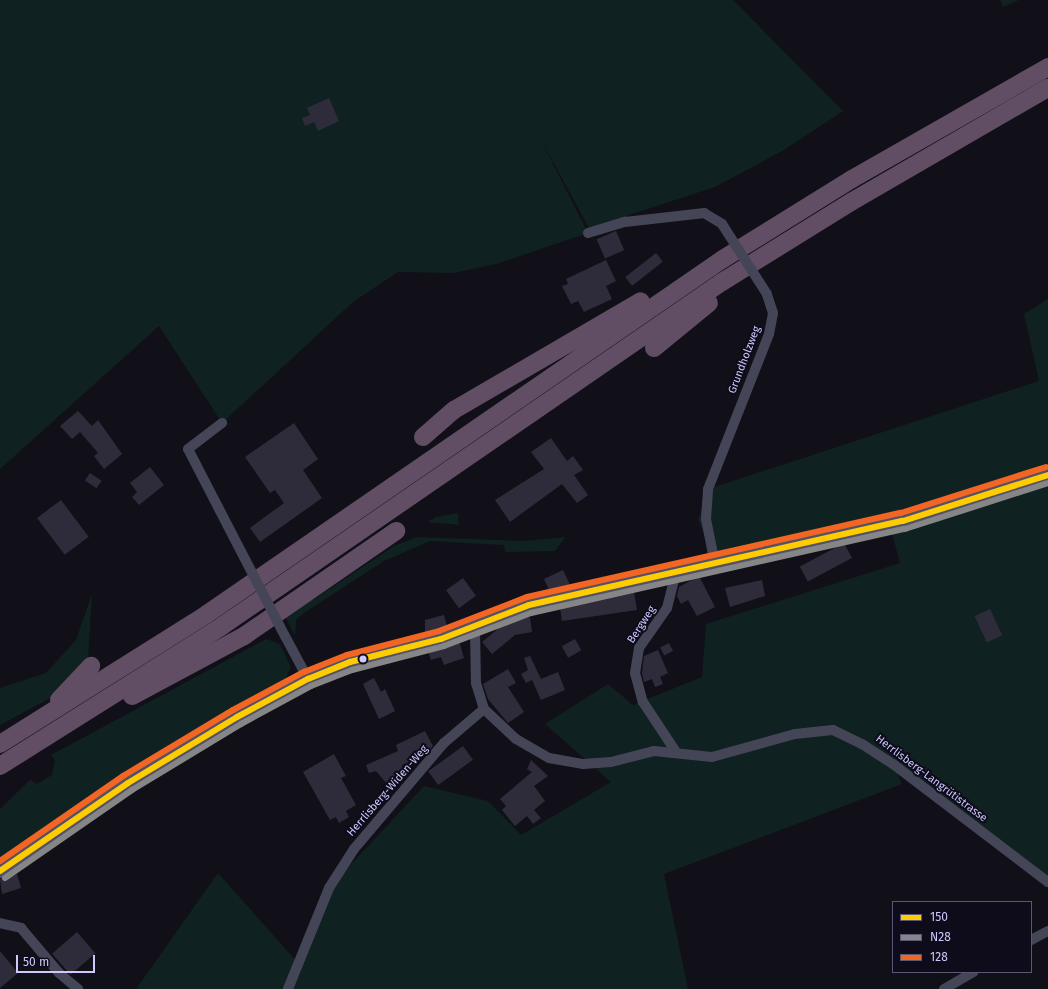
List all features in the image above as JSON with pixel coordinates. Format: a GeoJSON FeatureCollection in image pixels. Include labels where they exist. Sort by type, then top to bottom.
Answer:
{"type":"FeatureCollection","features":[{"type":"Feature","properties":{"kind":"highway"},"geometry":{"type":"LineString","coordinates":[[0,744],[31,726],[207,614],[723,259],[859,175],[1048,66]]}},
{"type":"Feature","properties":{"kind":"highway"},"geometry":{"type":"LineString","coordinates":[[0,766],[222,626],[584,374],[792,237],[1048,88]]}},
{"type":"Feature","properties":{"kind":"highway"},"geometry":{"type":"LineString","coordinates":[[654,348],[792,237]]}},
{"type":"Feature","properties":{"kind":"highway"},"geometry":{"type":"LineString","coordinates":[[423,437],[454,410],[572,340],[723,259]]}},
{"type":"Feature","properties":{"kind":"highway"},"geometry":{"type":"LineString","coordinates":[[21,753],[244,636],[396,531]]}},
{"type":"Feature","properties":{"kind":"highway"},"geometry":{"type":"LineString","coordinates":[[31,726],[91,666]]}},
{"type":"Feature","properties":{"kind":"main road"},"geometry":{"type":"LineString","coordinates":[[0,870],[128,783],[308,679],[363,657],[412,648],[475,628],[529,604],[715,564],[903,521],[1048,475]]}},
{"type":"Feature","properties":{"kind":"street","name":"Grundholzweg"},"geometry":{"type":"LineString","coordinates":[[588,233],[625,222],[704,213],[722,224],[767,294],[773,313],[769,334],[708,489],[706,520],[715,564]]}},
{"type":"Feature","properties":{"kind":"street"},"geometry":{"type":"LineString","coordinates":[[222,423],[188,449],[308,679]]}},
{"type":"Feature","properties":{"kind":"street","name":"Bergweg"},"geometry":{"type":"LineString","coordinates":[[676,572],[667,608],[639,648],[635,673],[643,702],[676,752]]}},
{"type":"Feature","properties":{"kind":"street","name":"Herrlisberg-Langrütistrasse"},"geometry":{"type":"LineString","coordinates":[[475,628],[476,683],[484,709],[516,739],[563,762],[610,762],[654,751],[676,752],[695,756],[726,755],[795,734],[833,730],[862,744],[893,764],[1048,882]]}},
{"type":"Feature","properties":{"kind":"street","name":"Herrlisberg-Widen-Weg"},"geometry":{"type":"LineString","coordinates":[[288,989],[329,888],[354,849],[444,743],[484,709]]}},
{"type":"Feature","properties":{"kind":"street"},"geometry":{"type":"LineString","coordinates":[[0,923],[21,928],[59,973],[78,989]]}},
{"type":"Feature","properties":{"kind":"street"},"geometry":{"type":"LineString","coordinates":[[1032,939],[1048,931]]}},
{"type":"Feature","properties":{"kind":"street"},"geometry":{"type":"LineString","coordinates":[[944,989],[972,973]]}},
{"type":"Feature","properties":{"kind":"shaded area"},"geometry":{"type":"Polygon","coordinates":[[[0,0],[733,0],[843,111],[784,150],[715,187],[589,228],[540,138],[588,233],[496,264],[453,273],[398,272],[353,302],[222,423],[159,326],[0,469],[0,0]]]}},
{"type":"Feature","properties":{"kind":"shaded area"},"geometry":{"type":"Polygon","coordinates":[[[1000,0],[1019,0],[1003,7],[1000,0]]]}},
{"type":"Feature","properties":{"kind":"shaded area"},"geometry":{"type":"Polygon","coordinates":[[[1048,299],[1048,881],[893,765],[902,784],[664,874],[688,989],[136,989],[218,873],[298,963],[329,888],[424,786],[488,801],[521,835],[611,782],[545,724],[608,684],[633,705],[702,677],[706,624],[900,563],[887,515],[713,554],[698,520],[708,489],[1039,381],[1024,314],[1048,299]]]}},
{"type":"Feature","properties":{"kind":"shaded area"},"geometry":{"type":"Polygon","coordinates":[[[458,513],[459,525],[427,522],[436,517],[458,513]]]}},
{"type":"Feature","properties":{"kind":"shaded area"},"geometry":{"type":"Polygon","coordinates":[[[417,537],[524,541],[565,537],[555,551],[505,552],[504,545],[430,541],[384,561],[304,613],[296,620],[295,636],[284,614],[309,597],[313,600],[394,546],[417,537]]]}},
{"type":"Feature","properties":{"kind":"shaded area"},"geometry":{"type":"Polygon","coordinates":[[[92,594],[88,661],[54,696],[0,725],[0,688],[46,673],[76,640],[92,594]]]}},
{"type":"Feature","properties":{"kind":"shaded area"},"geometry":{"type":"Polygon","coordinates":[[[266,639],[280,644],[291,667],[284,682],[141,766],[0,861],[0,809],[30,780],[37,784],[52,775],[55,760],[51,755],[266,639]]]}},
{"type":"Feature","properties":{"kind":"building"},"geometry":{"type":"Polygon","coordinates":[[[329,98],[339,121],[318,131],[314,122],[305,126],[302,118],[310,115],[307,108],[329,98]]]}},
{"type":"Feature","properties":{"kind":"building"},"geometry":{"type":"Polygon","coordinates":[[[616,231],[624,250],[605,259],[597,239],[616,231]]]}},
{"type":"Feature","properties":{"kind":"building"},"geometry":{"type":"Polygon","coordinates":[[[656,253],[663,262],[632,286],[625,277],[656,253]]]}},
{"type":"Feature","properties":{"kind":"building"},"geometry":{"type":"Polygon","coordinates":[[[606,260],[616,281],[606,286],[612,299],[584,312],[578,301],[571,304],[562,286],[568,284],[566,279],[606,260]]]}},
{"type":"Feature","properties":{"kind":"building"},"geometry":{"type":"Polygon","coordinates":[[[78,411],[92,426],[98,420],[122,454],[104,469],[94,456],[98,453],[80,432],[72,439],[60,426],[78,411]]]}},
{"type":"Feature","properties":{"kind":"building"},"geometry":{"type":"Polygon","coordinates":[[[294,423],[318,459],[303,470],[322,498],[260,542],[250,528],[284,503],[275,490],[270,493],[245,457],[294,423]]]}},
{"type":"Feature","properties":{"kind":"building"},"geometry":{"type":"Polygon","coordinates":[[[551,438],[567,461],[573,456],[583,470],[574,475],[588,495],[577,503],[562,484],[510,522],[495,500],[544,469],[531,452],[551,438]]]}},
{"type":"Feature","properties":{"kind":"building"},"geometry":{"type":"Polygon","coordinates":[[[150,467],[164,485],[139,505],[132,497],[137,492],[130,483],[150,467]]]}},
{"type":"Feature","properties":{"kind":"building"},"geometry":{"type":"Polygon","coordinates":[[[90,473],[102,481],[97,488],[85,480],[90,473]]]}},
{"type":"Feature","properties":{"kind":"building"},"geometry":{"type":"Polygon","coordinates":[[[61,500],[89,537],[65,555],[37,518],[61,500]]]}},
{"type":"Feature","properties":{"kind":"building"},"geometry":{"type":"Polygon","coordinates":[[[844,543],[852,558],[808,581],[800,566],[844,543]]]}},
{"type":"Feature","properties":{"kind":"building"},"geometry":{"type":"Polygon","coordinates":[[[563,570],[571,587],[550,592],[544,579],[563,570]]]}},
{"type":"Feature","properties":{"kind":"building"},"geometry":{"type":"Polygon","coordinates":[[[699,576],[715,607],[697,616],[688,600],[681,604],[677,596],[679,587],[699,576]]]}},
{"type":"Feature","properties":{"kind":"building"},"geometry":{"type":"Polygon","coordinates":[[[463,578],[476,596],[459,608],[446,590],[463,578]]]}},
{"type":"Feature","properties":{"kind":"building"},"geometry":{"type":"Polygon","coordinates":[[[762,580],[765,596],[730,607],[725,588],[762,580]]]}},
{"type":"Feature","properties":{"kind":"building"},"geometry":{"type":"Polygon","coordinates":[[[634,592],[637,610],[562,621],[560,607],[634,592]]]}},
{"type":"Feature","properties":{"kind":"building"},"geometry":{"type":"Polygon","coordinates":[[[990,609],[1002,635],[987,642],[975,616],[990,609]]]}},
{"type":"Feature","properties":{"kind":"building"},"geometry":{"type":"Polygon","coordinates":[[[444,615],[447,627],[425,634],[425,620],[444,615]]]}},
{"type":"Feature","properties":{"kind":"building"},"geometry":{"type":"Polygon","coordinates":[[[530,617],[532,632],[515,635],[492,654],[482,642],[504,624],[530,617]]]}},
{"type":"Feature","properties":{"kind":"building"},"geometry":{"type":"Polygon","coordinates":[[[575,639],[581,650],[568,658],[562,646],[575,639]]]}},
{"type":"Feature","properties":{"kind":"building"},"geometry":{"type":"Polygon","coordinates":[[[459,641],[464,658],[444,665],[441,657],[431,660],[428,651],[459,641]]]}},
{"type":"Feature","properties":{"kind":"building"},"geometry":{"type":"Polygon","coordinates":[[[669,643],[673,651],[664,656],[660,648],[669,643]]]}},
{"type":"Feature","properties":{"kind":"building"},"geometry":{"type":"Polygon","coordinates":[[[658,650],[668,673],[660,677],[663,684],[655,687],[652,679],[644,682],[642,673],[644,656],[658,650]]]}},
{"type":"Feature","properties":{"kind":"building"},"geometry":{"type":"Polygon","coordinates":[[[530,656],[541,679],[558,672],[565,690],[541,700],[532,680],[526,683],[521,674],[528,670],[524,658],[530,656]]]}},
{"type":"Feature","properties":{"kind":"building"},"geometry":{"type":"Polygon","coordinates":[[[508,669],[516,683],[508,687],[524,712],[508,723],[488,699],[483,684],[508,669]]]}},
{"type":"Feature","properties":{"kind":"building"},"geometry":{"type":"Polygon","coordinates":[[[374,678],[381,692],[385,689],[395,711],[379,719],[363,684],[374,678]]]}},
{"type":"Feature","properties":{"kind":"building"},"geometry":{"type":"Polygon","coordinates":[[[425,731],[433,746],[426,754],[402,765],[407,776],[387,784],[376,771],[369,773],[366,765],[398,751],[396,745],[425,731]]]}},
{"type":"Feature","properties":{"kind":"building"},"geometry":{"type":"Polygon","coordinates":[[[463,746],[473,760],[438,785],[428,771],[463,746]]]}},
{"type":"Feature","properties":{"kind":"building"},"geometry":{"type":"Polygon","coordinates":[[[334,754],[346,776],[341,778],[356,805],[346,811],[349,817],[339,823],[336,817],[330,820],[303,772],[334,754]]]}},
{"type":"Feature","properties":{"kind":"building"},"geometry":{"type":"Polygon","coordinates":[[[531,760],[548,776],[534,786],[545,801],[534,810],[541,818],[533,824],[527,816],[515,826],[502,810],[506,806],[500,799],[532,772],[527,769],[531,760]]]}},
{"type":"Feature","properties":{"kind":"building"},"geometry":{"type":"Polygon","coordinates":[[[17,874],[21,888],[2,894],[0,879],[17,874]]]}},
{"type":"Feature","properties":{"kind":"building"},"geometry":{"type":"Polygon","coordinates":[[[77,932],[95,953],[70,975],[52,954],[77,932]]]}},
{"type":"Feature","properties":{"kind":"building"},"geometry":{"type":"Polygon","coordinates":[[[0,951],[18,973],[0,988],[0,951]]]}},
{"type":"Feature","properties":{"kind":"transit line","name":"128"},"geometry":{"type":"LineString","coordinates":[[0,861],[123,776],[233,710],[304,672],[347,655],[439,631],[527,597],[901,513],[1046,467]]}},
{"type":"Feature","properties":{"kind":"transit line","name":"150"},"geometry":{"type":"LineString","coordinates":[[0,871],[128,783],[237,717],[308,679],[350,662],[441,639],[529,605],[903,521],[1048,475]]}},
{"type":"Feature","properties":{"kind":"transit line","name":"N28"},"geometry":{"type":"LineString","coordinates":[[5,878],[132,790],[241,724],[311,686],[352,670],[444,646],[531,613],[905,529],[1048,483]]}}]}
